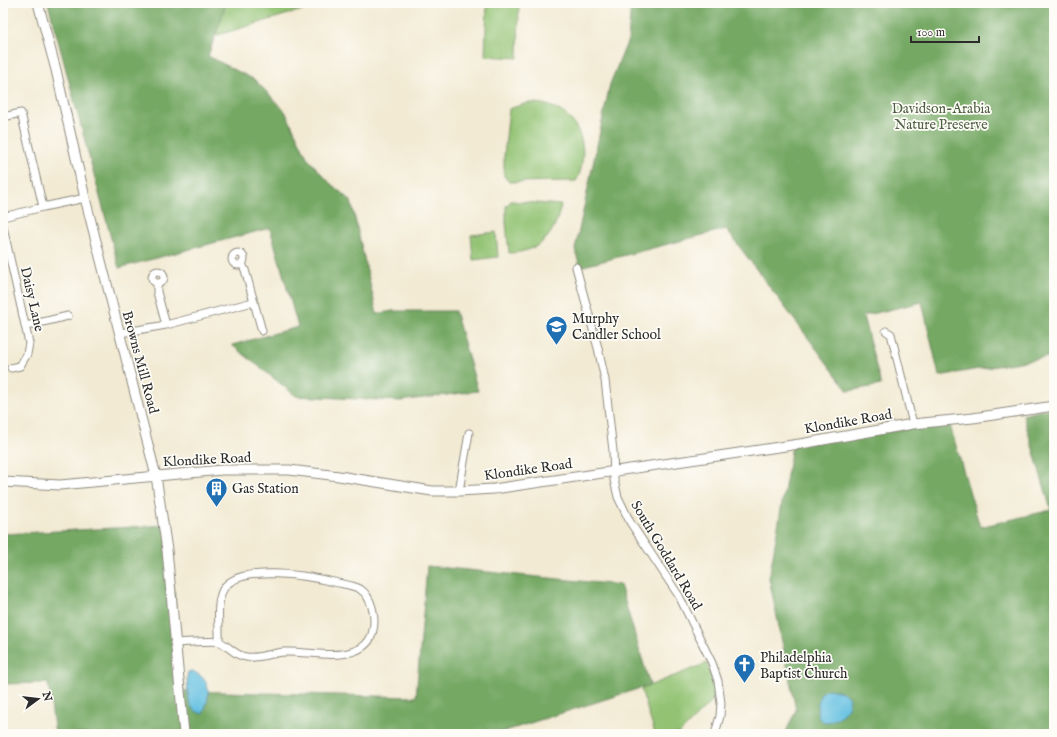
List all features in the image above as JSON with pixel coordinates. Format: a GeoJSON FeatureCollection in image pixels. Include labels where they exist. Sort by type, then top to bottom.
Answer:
{"type":"FeatureCollection","features":[{"type":"Feature","properties":{"kind":"main road","name":"Browns Mill Road"},"geometry":{"type":"LineString","coordinates":[[38,3],[56,70],[85,198],[156,476],[166,544],[174,643],[184,734]]}},
{"type":"Feature","properties":{"kind":"main road","name":"Klondike Road"},"geometry":{"type":"LineString","coordinates":[[3,482],[60,485],[222,470],[289,470],[339,476],[432,491],[494,489],[806,443],[913,424],[966,419],[1054,406]]}},
{"type":"Feature","properties":{"kind":"street"},"geometry":{"type":"LineString","coordinates":[[3,117],[21,113],[43,207]]}},
{"type":"Feature","properties":{"kind":"street"},"geometry":{"type":"LineString","coordinates":[[3,217],[85,198]]}},
{"type":"Feature","properties":{"kind":"street","name":"Daisy Lane"},"geometry":{"type":"LineString","coordinates":[[3,227],[29,343],[27,354],[20,366],[11,368]]}},
{"type":"Feature","properties":{"kind":"street"},"geometry":{"type":"LineString","coordinates":[[242,264],[262,331]]}},
{"type":"Feature","properties":{"kind":"street","name":"South Goddard Road"},"geometry":{"type":"LineString","coordinates":[[576,267],[605,380],[615,470],[614,480],[618,497],[630,522],[679,596],[712,663],[718,681],[721,703],[720,716],[715,734]]}},
{"type":"Feature","properties":{"kind":"street"},"geometry":{"type":"LineString","coordinates":[[157,283],[157,292],[166,324]]}},
{"type":"Feature","properties":{"kind":"street"},"geometry":{"type":"LineString","coordinates":[[120,333],[166,324],[253,302]]}},
{"type":"Feature","properties":{"kind":"street"},"geometry":{"type":"LineString","coordinates":[[26,326],[68,316]]}},
{"type":"Feature","properties":{"kind":"street"},"geometry":{"type":"LineString","coordinates":[[886,331],[891,334],[913,424]]}},
{"type":"Feature","properties":{"kind":"street"},"geometry":{"type":"LineString","coordinates":[[459,491],[469,433]]}},
{"type":"Feature","properties":{"kind":"street"},"geometry":{"type":"LineString","coordinates":[[174,643],[219,642],[236,654],[244,657],[260,657],[283,652],[342,654],[359,649],[367,643],[372,636],[374,628],[373,612],[368,598],[361,590],[355,587],[301,576],[280,574],[244,576],[228,580],[224,588],[219,603],[219,642]]}},
{"type":"Feature","properties":{"kind":"green space"},"geometry":{"type":"Polygon","coordinates":[[[48,3],[234,3],[226,5],[208,56],[255,80],[285,111],[308,159],[330,183],[351,201],[377,314],[392,311],[455,311],[478,391],[400,401],[296,396],[232,345],[298,327],[270,228],[119,268],[48,3]]]}},
{"type":"Feature","properties":{"kind":"green space"},"geometry":{"type":"Polygon","coordinates":[[[51,3],[326,3],[69,79],[51,3]]]}},
{"type":"Feature","properties":{"kind":"green space"},"geometry":{"type":"Polygon","coordinates":[[[487,3],[519,3],[518,58],[485,56],[487,3]]]}},
{"type":"Feature","properties":{"kind":"green space","name":"Davidson-Arabia Nature Preserve"},"geometry":{"type":"Polygon","coordinates":[[[631,3],[1054,3],[1054,356],[939,376],[922,302],[863,316],[881,385],[848,391],[726,229],[580,267],[575,249],[610,84],[628,40],[631,3]]]}},
{"type":"Feature","properties":{"kind":"green space"},"geometry":{"type":"Polygon","coordinates":[[[527,103],[551,106],[570,119],[576,128],[581,138],[583,150],[581,170],[576,181],[509,182],[504,176],[504,156],[509,109],[527,103]]]}},
{"type":"Feature","properties":{"kind":"green space"},"geometry":{"type":"Polygon","coordinates":[[[511,201],[561,205],[555,225],[545,240],[530,249],[509,253],[506,206],[511,201]]]}},
{"type":"Feature","properties":{"kind":"green space"},"geometry":{"type":"Polygon","coordinates":[[[496,232],[498,257],[473,260],[471,235],[496,232]]]}},
{"type":"Feature","properties":{"kind":"green space"},"geometry":{"type":"Polygon","coordinates":[[[1054,407],[1054,734],[785,734],[796,710],[769,578],[792,446],[949,422],[980,527],[1051,510],[1023,415],[1054,407]]]}},
{"type":"Feature","properties":{"kind":"green space"},"geometry":{"type":"Polygon","coordinates":[[[168,525],[183,691],[416,697],[427,566],[620,585],[650,685],[496,734],[55,734],[48,683],[3,684],[3,534],[168,525]]]}},
{"type":"Feature","properties":{"kind":"green space"},"geometry":{"type":"Polygon","coordinates":[[[707,663],[717,696],[679,734],[655,734],[641,689],[707,663]]]}},
{"type":"Feature","properties":{"kind":"water"},"geometry":{"type":"Polygon","coordinates":[[[192,671],[204,679],[207,684],[208,695],[203,714],[197,712],[191,706],[189,701],[187,675],[188,672],[192,671]]]}},
{"type":"Feature","properties":{"kind":"water"},"geometry":{"type":"Polygon","coordinates":[[[828,689],[843,692],[849,698],[849,704],[846,711],[838,717],[829,722],[824,722],[818,716],[817,710],[820,695],[823,691],[828,689]]]}},
{"type":"Feature","properties":{"kind":"place","name":"Murphy Candler School"},"geometry":{"type":"Point","coordinates":[556,346]}},
{"type":"Feature","properties":{"kind":"place","name":"Gas Station"},"geometry":{"type":"Point","coordinates":[216,508]}},
{"type":"Feature","properties":{"kind":"place","name":"Philadelphia Baptist Church"},"geometry":{"type":"Point","coordinates":[744,684]}}]}
